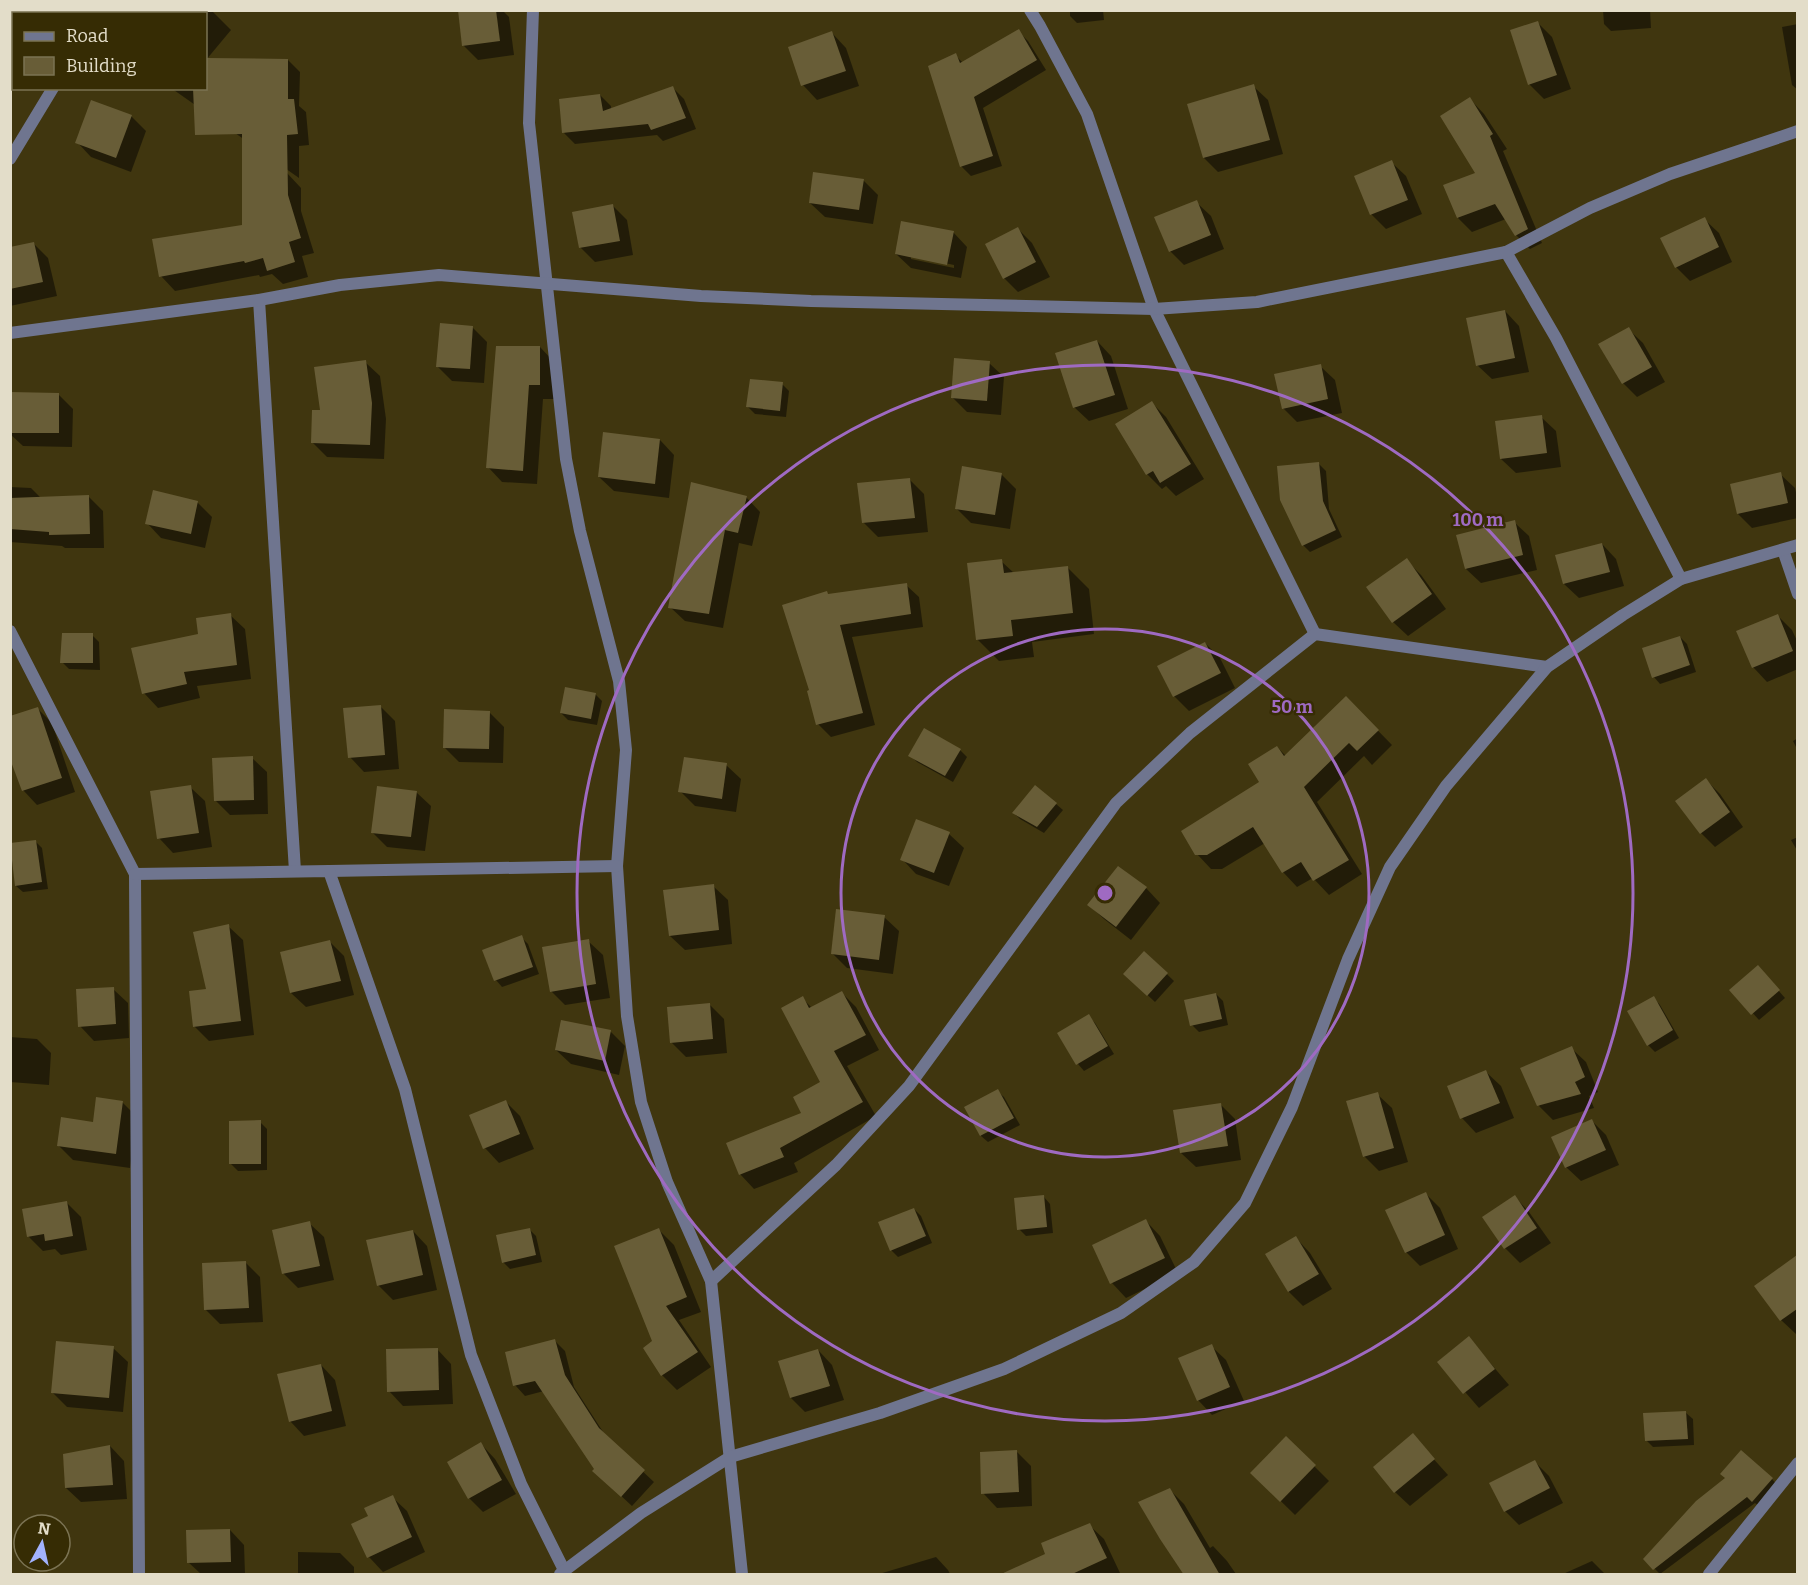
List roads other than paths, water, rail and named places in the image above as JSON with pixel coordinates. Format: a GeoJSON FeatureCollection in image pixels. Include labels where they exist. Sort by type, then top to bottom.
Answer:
{"type":"FeatureCollection","features":[{"type":"Feature","properties":{"kind":"street"},"geometry":{"type":"LineString","coordinates":[[533,10],[528,123],[566,459],[580,531],[619,681],[626,750],[617,866],[627,1016],[641,1102],[667,1182],[711,1281],[742,1575]]}},
{"type":"Feature","properties":{"kind":"street"},"geometry":{"type":"LineString","coordinates":[[1030,10],[1041,26],[1087,114],[1154,309],[1316,633]]}},
{"type":"Feature","properties":{"kind":"street"},"geometry":{"type":"LineString","coordinates":[[10,159],[52,90]]}},
{"type":"Feature","properties":{"kind":"street"},"geometry":{"type":"LineString","coordinates":[[10,333],[259,300],[340,285],[439,275],[701,296],[800,301],[1154,309],[1257,302],[1506,252],[1590,208],[1670,174],[1797,131]]}},
{"type":"Feature","properties":{"kind":"street"},"geometry":{"type":"LineString","coordinates":[[1506,252],[1556,338],[1681,579]]}},
{"type":"Feature","properties":{"kind":"street"},"geometry":{"type":"LineString","coordinates":[[259,300],[295,871]]}},
{"type":"Feature","properties":{"kind":"street"},"geometry":{"type":"LineString","coordinates":[[329,872],[405,1089],[471,1355],[521,1484],[562,1572],[641,1513],[730,1457],[880,1413],[1004,1369],[1121,1313],[1194,1262],[1245,1203],[1292,1107],[1348,959],[1390,867],[1446,786],[1547,667],[1681,579],[1797,545]]}},
{"type":"Feature","properties":{"kind":"street"},"geometry":{"type":"LineString","coordinates":[[1783,550],[1797,594]]}},
{"type":"Feature","properties":{"kind":"street"},"geometry":{"type":"LineString","coordinates":[[10,631],[135,874],[139,1575]]}},
{"type":"Feature","properties":{"kind":"street"},"geometry":{"type":"LineString","coordinates":[[711,1281],[836,1165],[909,1086],[1116,803],[1190,733],[1316,633],[1547,667]]}},
{"type":"Feature","properties":{"kind":"street"},"geometry":{"type":"LineString","coordinates":[[135,874],[617,866]]}},
{"type":"Feature","properties":{"kind":"street"},"geometry":{"type":"LineString","coordinates":[[1708,1575],[1797,1463]]}}]}
